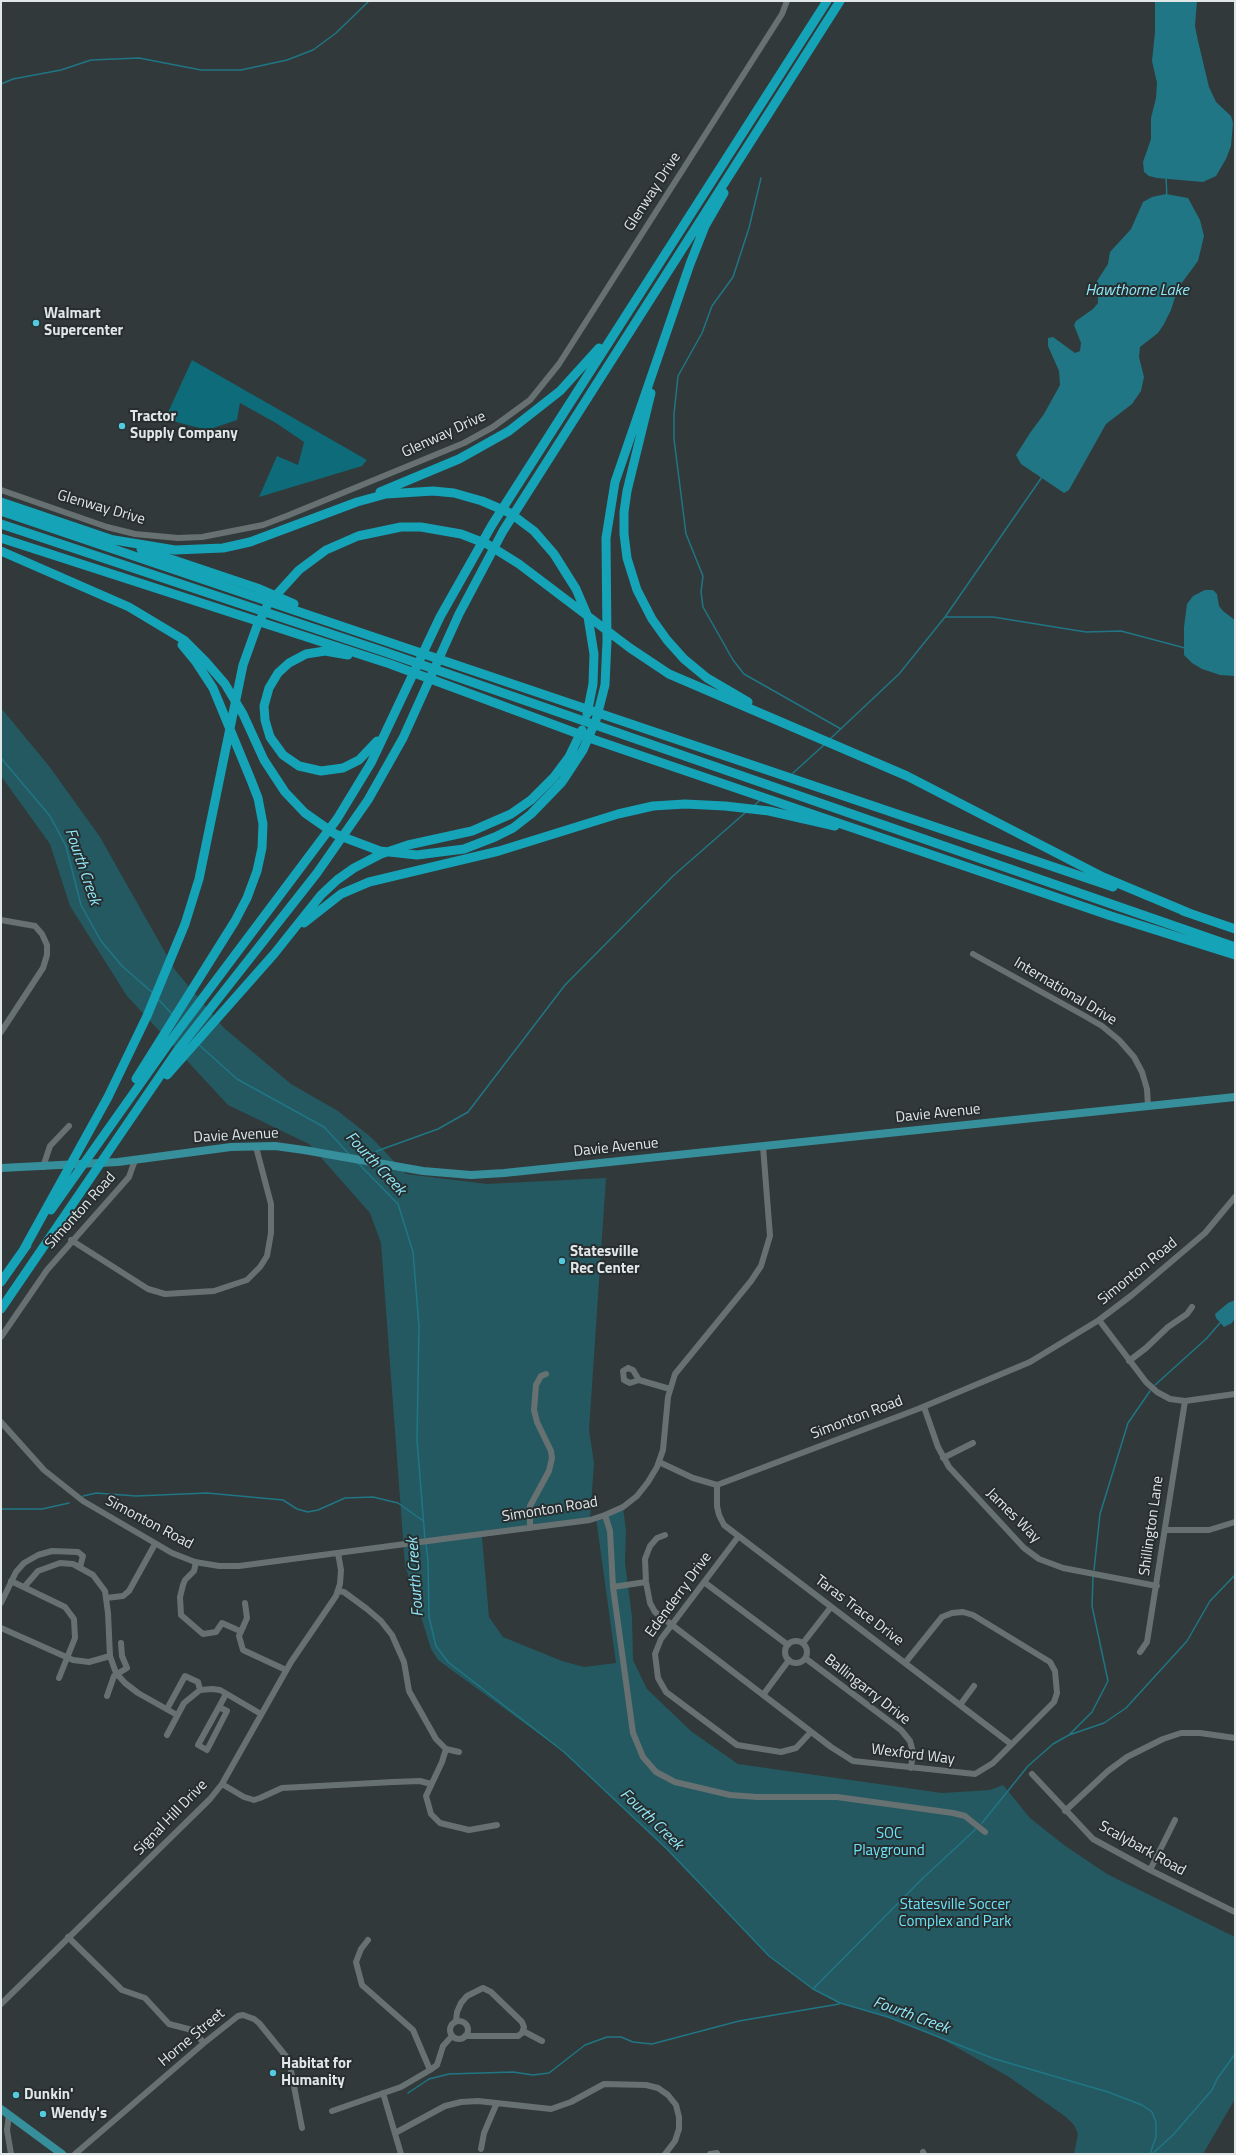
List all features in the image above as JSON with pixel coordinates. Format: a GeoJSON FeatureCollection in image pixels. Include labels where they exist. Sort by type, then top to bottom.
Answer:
{"type":"FeatureCollection","features":[{"type":"Feature","properties":{"kind":"highway"},"geometry":{"type":"LineString","coordinates":[[166,1040],[195,1010],[337,819],[371,763],[456,585],[513,490],[827,1]]}},
{"type":"Feature","properties":{"kind":"highway"},"geometry":{"type":"LineString","coordinates":[[1,1309],[133,1116],[179,1054],[201,1019],[350,828],[387,770],[474,584],[503,530],[840,1]]}},
{"type":"Feature","properties":{"kind":"highway"},"geometry":{"type":"LineString","coordinates":[[1,551],[129,608],[184,640],[225,684],[243,714],[273,776],[295,803],[324,827],[335,834],[364,846],[387,852],[417,855],[464,849],[513,828],[531,814],[562,782],[587,743],[596,720],[605,685],[607,641],[606,538],[615,482],[668,326],[702,233],[739,166],[741,156]]}},
{"type":"Feature","properties":{"kind":"highway"},"geometry":{"type":"LineString","coordinates":[[329,513],[459,459],[510,431],[560,391],[618,326]]}},
{"type":"Feature","properties":{"kind":"highway"},"geometry":{"type":"LineString","coordinates":[[668,326],[627,491],[624,534],[627,558],[637,590],[652,619],[667,640],[680,654],[707,678],[782,722]]}},
{"type":"Feature","properties":{"kind":"highway"},"geometry":{"type":"LineString","coordinates":[[108,539],[175,550],[223,548],[250,542],[376,496],[424,490],[443,491],[468,496],[510,513],[530,527],[547,544],[576,588],[586,613],[592,640],[594,684],[586,719],[573,749],[554,777],[531,800],[511,814],[481,828],[395,849],[354,868],[326,890],[274,954],[207,1030],[179,1054]]}},
{"type":"Feature","properties":{"kind":"highway"},"geometry":{"type":"LineString","coordinates":[[1,502],[257,588],[356,630]]}},
{"type":"Feature","properties":{"kind":"highway"},"geometry":{"type":"LineString","coordinates":[[1,511],[1235,929]]}},
{"type":"Feature","properties":{"kind":"highway"},"geometry":{"type":"LineString","coordinates":[[1,524],[385,652],[1235,948]]}},
{"type":"Feature","properties":{"kind":"highway"},"geometry":{"type":"LineString","coordinates":[[24,1249],[108,1097],[147,1016],[183,930],[199,879],[247,651],[255,630],[268,604],[299,570],[326,550],[358,536],[380,530],[401,527],[422,527],[441,529],[473,538],[500,551],[552,588],[630,648],[669,674],[838,746],[951,798],[1029,841],[1103,877],[1189,913]]}},
{"type":"Feature","properties":{"kind":"highway"},"geometry":{"type":"LineString","coordinates":[[1,538],[390,664],[595,740],[1111,916],[1235,955]]}},
{"type":"Feature","properties":{"kind":"highway"},"geometry":{"type":"LineString","coordinates":[[1,1282],[90,1154],[166,1040],[186,999],[235,921],[247,898],[257,871],[262,848],[263,824],[258,798],[213,688],[196,662],[176,639],[155,623]]}},
{"type":"Feature","properties":{"kind":"highway"},"geometry":{"type":"LineString","coordinates":[[390,664],[324,651],[306,654],[289,663],[278,673],[269,688],[264,706],[265,720],[270,737],[283,755],[299,766],[321,771],[343,768],[359,760],[372,748],[390,724]]}},
{"type":"Feature","properties":{"kind":"highway"},"geometry":{"type":"LineString","coordinates":[[274,954],[297,930],[330,902],[354,888],[374,880],[504,850],[637,809],[668,805],[725,806],[769,811],[841,828],[972,868]]}},
{"type":"Feature","properties":{"kind":"main road","name":"Davie Avenue"},"geometry":{"type":"LineString","coordinates":[[1,1168],[118,1162],[231,1147],[256,1147],[298,1149],[423,1171],[471,1175],[1235,1097]]}},
{"type":"Feature","properties":{"kind":"main road"},"geometry":{"type":"LineString","coordinates":[[1,2109],[62,2154]]}},
{"type":"Feature","properties":{"kind":"street","name":"Glenway Drive"},"geometry":{"type":"LineString","coordinates":[[1,490],[107,527],[135,534],[178,538],[202,537],[263,525],[464,443],[493,427],[530,400],[559,364],[782,14],[787,1]]}},
{"type":"Feature","properties":{"kind":"street"},"geometry":{"type":"LineString","coordinates":[[1,920],[35,926],[44,939],[47,955],[43,968],[1,1032]]}},
{"type":"Feature","properties":{"kind":"street","name":"International Drive"},"geometry":{"type":"LineString","coordinates":[[973,954],[1089,1019],[1119,1040],[1134,1057],[1142,1072],[1147,1089],[1148,1106]]}},
{"type":"Feature","properties":{"kind":"street"},"geometry":{"type":"LineString","coordinates":[[43,1167],[50,1146],[69,1126]]}},
{"type":"Feature","properties":{"kind":"street","name":"Simonton Road"},"geometry":{"type":"LineString","coordinates":[[1,1422],[44,1470],[83,1501],[154,1544],[196,1562],[229,1567],[590,1520],[605,1515],[623,1507],[636,1496],[648,1482],[659,1462],[665,1439],[670,1389],[678,1370],[751,1281],[761,1266],[770,1236],[763,1146]]}},
{"type":"Feature","properties":{"kind":"street"},"geometry":{"type":"LineString","coordinates":[[72,1240],[148,1289],[165,1294],[214,1290],[247,1280],[260,1267],[267,1256],[271,1232],[271,1204],[256,1147]]}},
{"type":"Feature","properties":{"kind":"street","name":"Simonton Road"},"geometry":{"type":"LineString","coordinates":[[1,1337],[47,1270],[129,1177],[135,1160]]}},
{"type":"Feature","properties":{"kind":"street","name":"Simonton Road"},"geometry":{"type":"LineString","coordinates":[[718,1484],[924,1407],[1030,1362],[1099,1320],[1181,1255],[1205,1233],[1235,1198]]}},
{"type":"Feature","properties":{"kind":"street"},"geometry":{"type":"LineString","coordinates":[[1129,1361],[1146,1348],[1168,1327],[1187,1314],[1192,1307]]}},
{"type":"Feature","properties":{"kind":"street"},"geometry":{"type":"LineString","coordinates":[[1099,1320],[1129,1361],[1146,1382],[1157,1392],[1170,1399],[1185,1401],[1235,1394]]}},
{"type":"Feature","properties":{"kind":"street"},"geometry":{"type":"LineString","coordinates":[[530,1528],[530,1506],[549,1471],[552,1458],[551,1450],[537,1422],[534,1410],[536,1385],[541,1376],[546,1374]]}},
{"type":"Feature","properties":{"kind":"street"},"geometry":{"type":"LineString","coordinates":[[640,1380],[670,1389]]}},
{"type":"Feature","properties":{"kind":"street","name":"Shillington Lane"},"geometry":{"type":"LineString","coordinates":[[1140,1652],[1147,1642],[1185,1401]]}},
{"type":"Feature","properties":{"kind":"street","name":"James Way"},"geometry":{"type":"LineString","coordinates":[[924,1407],[943,1458],[1010,1535],[1024,1548],[1040,1559],[1063,1568],[1157,1586]]}},
{"type":"Feature","properties":{"kind":"street"},"geometry":{"type":"LineString","coordinates":[[943,1458],[973,1443]]}},
{"type":"Feature","properties":{"kind":"street"},"geometry":{"type":"LineString","coordinates":[[659,1462],[693,1478],[718,1484]]}},
{"type":"Feature","properties":{"kind":"street","name":"Taras Trace Drive"},"geometry":{"type":"LineString","coordinates":[[718,1484],[719,1516],[724,1525],[1011,1744]]}},
{"type":"Feature","properties":{"kind":"street"},"geometry":{"type":"LineString","coordinates":[[605,1515],[611,1537],[613,1587],[633,1733],[643,1757],[656,1772],[675,1782],[730,1795],[757,1797],[837,1797],[953,1812],[965,1816],[985,1832]]}},
{"type":"Feature","properties":{"kind":"street"},"geometry":{"type":"LineString","coordinates":[[1165,1530],[1208,1530],[1235,1522]]}},
{"type":"Feature","properties":{"kind":"street","name":"Wexford Way"},"geometry":{"type":"LineString","coordinates":[[665,1535],[657,1538],[647,1552],[645,1559],[646,1582],[650,1603],[655,1612],[671,1626],[811,1732],[853,1761],[975,1774],[993,1763],[1054,1702],[1057,1693],[1055,1671],[1050,1662],[973,1615],[963,1612],[952,1613],[942,1617],[905,1663]]}},
{"type":"Feature","properties":{"kind":"street","name":"Edenderry Drive"},"geometry":{"type":"LineString","coordinates":[[738,1537],[661,1638],[655,1654],[658,1678],[666,1692],[737,1745],[781,1752],[796,1748],[811,1732]]}},
{"type":"Feature","properties":{"kind":"street"},"geometry":{"type":"LineString","coordinates":[[106,1598],[123,1596],[130,1591],[154,1544]]}},
{"type":"Feature","properties":{"kind":"street"},"geometry":{"type":"LineString","coordinates":[[1,1603],[11,1581],[24,1563],[38,1555],[52,1551],[78,1552],[83,1556],[80,1566]]}},
{"type":"Feature","properties":{"kind":"street","name":"Signal Hill Drive"},"geometry":{"type":"LineString","coordinates":[[1,2004],[210,1800],[222,1784],[286,1670],[328,1609],[338,1591],[341,1570],[338,1552]]}},
{"type":"Feature","properties":{"kind":"street"},"geometry":{"type":"LineString","coordinates":[[196,1562],[194,1571],[185,1580],[183,1585],[180,1597],[182,1615],[203,1634],[216,1632],[222,1623],[240,1631]]}},
{"type":"Feature","properties":{"kind":"street"},"geometry":{"type":"LineString","coordinates":[[24,1586],[34,1573],[44,1567],[65,1563],[80,1566],[98,1580],[105,1591],[110,1656],[118,1675],[138,1693],[177,1715]]}},
{"type":"Feature","properties":{"kind":"street"},"geometry":{"type":"LineString","coordinates":[[11,1581],[64,1606],[71,1614],[75,1624],[75,1638],[59,1678]]}},
{"type":"Feature","properties":{"kind":"street"},"geometry":{"type":"LineString","coordinates":[[613,1587],[646,1582]]}},
{"type":"Feature","properties":{"kind":"street"},"geometry":{"type":"LineString","coordinates":[[704,1582],[788,1645]]}},
{"type":"Feature","properties":{"kind":"street"},"geometry":{"type":"LineString","coordinates":[[338,1591],[344,1592],[367,1609],[381,1621],[392,1635],[404,1662],[409,1691],[436,1739],[446,1749],[460,1752]]}},
{"type":"Feature","properties":{"kind":"street"},"geometry":{"type":"LineString","coordinates":[[245,1603],[246,1618],[240,1631],[239,1641],[243,1650],[286,1670]]}},
{"type":"Feature","properties":{"kind":"street"},"geometry":{"type":"LineString","coordinates":[[803,1643],[831,1607]]}},
{"type":"Feature","properties":{"kind":"street"},"geometry":{"type":"LineString","coordinates":[[1,1628],[67,1658],[89,1662],[110,1656]]}},
{"type":"Feature","properties":{"kind":"street"},"geometry":{"type":"LineString","coordinates":[[796,1641],[803,1643],[807,1650],[805,1658],[796,1662],[789,1660],[786,1654],[788,1645],[796,1641]]}},
{"type":"Feature","properties":{"kind":"street"},"geometry":{"type":"LineString","coordinates":[[107,1696],[112,1679],[127,1668],[122,1656],[121,1643]]}},
{"type":"Feature","properties":{"kind":"street","name":"Ballingarry Drive"},"geometry":{"type":"LineString","coordinates":[[805,1658],[901,1730],[910,1741],[913,1752],[911,1768]]}},
{"type":"Feature","properties":{"kind":"street"},"geometry":{"type":"LineString","coordinates":[[763,1695],[789,1660]]}},
{"type":"Feature","properties":{"kind":"street"},"geometry":{"type":"LineString","coordinates":[[167,1709],[184,1676],[198,1682],[200,1690]]}},
{"type":"Feature","properties":{"kind":"street"},"geometry":{"type":"LineString","coordinates":[[960,1705],[974,1686]]}},
{"type":"Feature","properties":{"kind":"street"},"geometry":{"type":"LineString","coordinates":[[167,1734],[188,1698],[200,1690],[212,1689],[226,1694],[262,1714]]}},
{"type":"Feature","properties":{"kind":"street"},"geometry":{"type":"LineString","coordinates":[[219,1707],[227,1711],[207,1750],[198,1745],[226,1694]]}},
{"type":"Feature","properties":{"kind":"street"},"geometry":{"type":"LineString","coordinates":[[1065,1811],[1108,1771],[1127,1758],[1163,1739],[1181,1733],[1200,1733],[1235,1738]]}},
{"type":"Feature","properties":{"kind":"street"},"geometry":{"type":"LineString","coordinates":[[446,1749],[442,1762],[426,1796],[431,1814],[440,1823],[469,1830],[497,1826]]}},
{"type":"Feature","properties":{"kind":"street","name":"Scalybark Road"},"geometry":{"type":"LineString","coordinates":[[1032,1774],[1065,1811],[1093,1838],[1150,1870],[1235,1912]]}},
{"type":"Feature","properties":{"kind":"street"},"geometry":{"type":"LineString","coordinates":[[222,1784],[244,1797],[254,1800],[282,1788],[413,1781],[431,1784]]}},
{"type":"Feature","properties":{"kind":"street"},"geometry":{"type":"LineString","coordinates":[[1150,1870],[1175,1820]]}},
{"type":"Feature","properties":{"kind":"street"},"geometry":{"type":"LineString","coordinates":[[68,1937],[122,1990],[145,1998],[169,2024],[192,2030],[204,2043]]}},
{"type":"Feature","properties":{"kind":"street"},"geometry":{"type":"LineString","coordinates":[[368,1940],[361,1949],[356,1962],[362,1985],[413,2030],[430,2070]]}},
{"type":"Feature","properties":{"kind":"street"},"geometry":{"type":"LineString","coordinates":[[456,2021],[457,2012],[461,2003],[468,1996],[483,1988],[491,1992],[522,2022],[523,2031]]}},
{"type":"Feature","properties":{"kind":"street","name":"Horne Street"},"geometry":{"type":"LineString","coordinates":[[74,2154],[204,2043],[238,2016],[247,2016],[255,2020],[289,2060],[302,2128]]}},
{"type":"Feature","properties":{"kind":"street"},"geometry":{"type":"LineString","coordinates":[[452,2036],[450,2026],[456,2021],[463,2021],[468,2026],[465,2036]]}},
{"type":"Feature","properties":{"kind":"street"},"geometry":{"type":"LineString","coordinates":[[452,2036],[459,2039],[465,2036],[518,2036],[523,2031]]}},
{"type":"Feature","properties":{"kind":"street"},"geometry":{"type":"LineString","coordinates":[[523,2031],[542,2041]]}},
{"type":"Feature","properties":{"kind":"street"},"geometry":{"type":"LineString","coordinates":[[332,2111],[401,2087],[430,2070],[437,2065],[443,2046],[452,2036]]}},
{"type":"Feature","properties":{"kind":"street"},"geometry":{"type":"LineString","coordinates":[[394,2133],[445,2106],[461,2102],[478,2101],[496,2105],[551,2109],[561,2107],[596,2087],[612,2083],[646,2085],[658,2088],[668,2095],[676,2105],[679,2117],[679,2129],[675,2141],[665,2154]]}},
{"type":"Feature","properties":{"kind":"street"},"geometry":{"type":"LineString","coordinates":[[383,2093],[401,2154]]}},
{"type":"Feature","properties":{"kind":"street"},"geometry":{"type":"LineString","coordinates":[[481,2150],[482,2140],[496,2105]]}},
{"type":"Feature","properties":{"kind":"street"},"geometry":{"type":"LineString","coordinates":[[9,2115],[7,2130],[11,2154]]}},
{"type":"Feature","properties":{"kind":"green space","name":"Statesville Soccer Complex and Park"},"geometry":{"type":"Polygon","coordinates":[[[1,708],[49,766],[100,837],[175,970],[224,1028],[291,1084],[338,1111],[372,1138],[406,1174],[487,1184],[606,1178],[589,1430],[594,1463],[590,1520],[482,1537],[489,1617],[503,1637],[562,1661],[584,1667],[616,1663],[596,1518],[623,1507],[626,1530],[625,1563],[632,1617],[633,1660],[647,1689],[692,1732],[738,1764],[942,1793],[990,1790],[1003,1785],[1030,1818],[1064,1845],[1107,1874],[1235,1937],[1235,2099],[1203,2154],[1074,2154],[1078,2134],[1074,2125],[1066,2117],[1009,2077],[942,2039],[888,2017],[840,2003],[813,1989],[769,1956],[667,1849],[564,1752],[438,1660],[431,1649],[405,1565],[381,1243],[370,1213],[309,1144],[228,1105],[127,996],[70,906],[50,844],[1,776],[1,708]]]}},
{"type":"Feature","properties":{"kind":"shaded area"},"geometry":{"type":"Polygon","coordinates":[[[192,360],[367,460],[362,466],[259,497],[277,456],[298,465],[304,442],[276,423],[240,403],[237,420],[207,430],[165,419],[192,360]]]}},
{"type":"Feature","properties":{"kind":"water"},"geometry":{"type":"Polygon","coordinates":[[[1155,1],[1197,1],[1195,26],[1209,87],[1216,102],[1231,116],[1233,123],[1231,146],[1226,159],[1216,176],[1203,182],[1157,178],[1149,176],[1144,172],[1143,162],[1151,139],[1151,118],[1156,98],[1157,83],[1152,61],[1155,32],[1155,1]]]}},
{"type":"Feature","properties":{"kind":"water","name":"Hawthorne Lake"},"geometry":{"type":"Polygon","coordinates":[[[1166,194],[1188,198],[1200,220],[1204,236],[1198,261],[1178,288],[1171,310],[1158,333],[1140,347],[1139,357],[1144,377],[1141,391],[1132,404],[1106,424],[1069,490],[1064,493],[1021,464],[1016,455],[1044,414],[1060,385],[1059,371],[1048,346],[1048,338],[1053,337],[1075,353],[1080,351],[1081,343],[1074,325],[1076,321],[1093,309],[1098,303],[1097,281],[1108,264],[1110,252],[1131,229],[1143,202],[1152,197],[1166,194]]]}},
{"type":"Feature","properties":{"kind":"water"},"geometry":{"type":"Polygon","coordinates":[[[1205,590],[1213,590],[1217,594],[1219,606],[1235,620],[1235,676],[1220,675],[1202,669],[1192,663],[1184,655],[1184,627],[1187,604],[1193,596],[1205,590]]]}},
{"type":"Feature","properties":{"kind":"water"},"geometry":{"type":"Polygon","coordinates":[[[1235,1300],[1235,1318],[1232,1323],[1224,1327],[1216,1318],[1215,1314],[1228,1303],[1235,1300]]]}},
{"type":"Feature","properties":{"kind":"waterway"},"geometry":{"type":"LineString","coordinates":[[1,84],[13,79],[61,70],[91,60],[139,58],[201,70],[241,70],[287,60],[313,50],[336,33],[369,1]]}},
{"type":"Feature","properties":{"kind":"waterway"},"geometry":{"type":"LineString","coordinates":[[761,178],[749,228],[733,277],[712,306],[702,333],[678,376],[674,414],[674,439],[686,534],[703,576],[701,592],[703,607],[733,660],[744,674],[841,729]]}},
{"type":"Feature","properties":{"kind":"waterway"},"geometry":{"type":"LineString","coordinates":[[1166,178],[1167,197]]}},
{"type":"Feature","properties":{"kind":"waterway"},"geometry":{"type":"LineString","coordinates":[[830,739],[899,674],[945,617],[1042,477]]}},
{"type":"Feature","properties":{"kind":"waterway"},"geometry":{"type":"LineString","coordinates":[[945,617],[993,617],[1086,632],[1121,631],[1185,648]]}},
{"type":"Feature","properties":{"kind":"waterway"},"geometry":{"type":"LineString","coordinates":[[793,773],[825,744]]}},
{"type":"Feature","properties":{"kind":"waterway","name":"Fourth Creek"},"geometry":{"type":"LineString","coordinates":[[1,758],[50,816],[66,846],[81,905],[101,941],[122,966],[153,993]]}},
{"type":"Feature","properties":{"kind":"waterway"},"geometry":{"type":"LineString","coordinates":[[754,806],[760,800]]}},
{"type":"Feature","properties":{"kind":"waterway"},"geometry":{"type":"LineString","coordinates":[[369,1158],[377,1151],[438,1129],[468,1112],[565,985],[673,876],[746,812]]}},
{"type":"Feature","properties":{"kind":"waterway","name":"Fourth Creek"},"geometry":{"type":"LineString","coordinates":[[158,999],[172,1014]]}},
{"type":"Feature","properties":{"kind":"waterway","name":"Fourth Creek"},"geometry":{"type":"LineString","coordinates":[[198,1044],[237,1079],[324,1127],[350,1155]]}},
{"type":"Feature","properties":{"kind":"waterway","name":"Fourth Creek"},"geometry":{"type":"LineString","coordinates":[[357,1162],[398,1204],[413,1252],[419,1326],[417,1440],[425,1540]]}},
{"type":"Feature","properties":{"kind":"waterway"},"geometry":{"type":"LineString","coordinates":[[1155,1385],[1206,1339],[1220,1323]]}},
{"type":"Feature","properties":{"kind":"waterway"},"geometry":{"type":"LineString","coordinates":[[1094,1570],[1100,1514],[1128,1423],[1150,1391]]}},
{"type":"Feature","properties":{"kind":"waterway"},"geometry":{"type":"LineString","coordinates":[[83,1496],[96,1493],[136,1496],[207,1493],[283,1500],[297,1509],[308,1512],[318,1510],[345,1498],[373,1497],[398,1503],[422,1520]]}},
{"type":"Feature","properties":{"kind":"waterway"},"geometry":{"type":"LineString","coordinates":[[1,1509],[42,1509],[69,1503]]}},
{"type":"Feature","properties":{"kind":"waterway","name":"Fourth Creek"},"geometry":{"type":"LineString","coordinates":[[426,1544],[428,1561],[429,1617],[436,1646],[448,1662],[564,1752],[667,1849],[769,1956],[813,1989],[840,2003],[888,2017],[992,2058],[1108,2092],[1142,2105],[1152,2112],[1156,2122],[1156,2137],[1150,2154]]}},
{"type":"Feature","properties":{"kind":"waterway"},"geometry":{"type":"LineString","coordinates":[[982,1823],[1028,1766],[1053,1744],[1069,1735],[1104,1723],[1126,1708],[1187,1641],[1210,1601],[1235,1575]]}},
{"type":"Feature","properties":{"kind":"waterway"},"geometry":{"type":"LineString","coordinates":[[1069,1735],[1092,1712],[1108,1681],[1092,1606],[1093,1577]]}},
{"type":"Feature","properties":{"kind":"waterway"},"geometry":{"type":"LineString","coordinates":[[814,1988],[923,1878],[977,1828]]}},
{"type":"Feature","properties":{"kind":"waterway"},"geometry":{"type":"LineString","coordinates":[[408,2093],[429,2079],[449,2074],[513,2072],[533,2075],[549,2073],[585,2045],[607,2037],[621,2037],[633,2042],[652,2044],[739,2021],[839,2004]]}},
{"type":"Feature","properties":{"kind":"waterway"},"geometry":{"type":"LineString","coordinates":[[1152,2154],[1173,2135],[1212,2090],[1217,2079],[1235,2054]]}},
{"type":"Feature","properties":{"kind":"place","name":"Walmart Supercenter"},"geometry":{"type":"Point","coordinates":[36,323]}},
{"type":"Feature","properties":{"kind":"place","name":"Tractor Supply Company"},"geometry":{"type":"Point","coordinates":[122,426]}},
{"type":"Feature","properties":{"kind":"place","name":"Statesville Rec Center"},"geometry":{"type":"Point","coordinates":[562,1261]}},
{"type":"Feature","properties":{"kind":"place","name":"Habitat for Humanity"},"geometry":{"type":"Point","coordinates":[273,2073]}},
{"type":"Feature","properties":{"kind":"place","name":"Dunkin'"},"geometry":{"type":"Point","coordinates":[16,2095]}},
{"type":"Feature","properties":{"kind":"place","name":"Wendy's"},"geometry":{"type":"Point","coordinates":[43,2114]}},
{"type":"Feature","properties":{"kind":"park label","name":"SOC Playground"},"geometry":{"type":"Point","coordinates":[889,1842]}}]}
